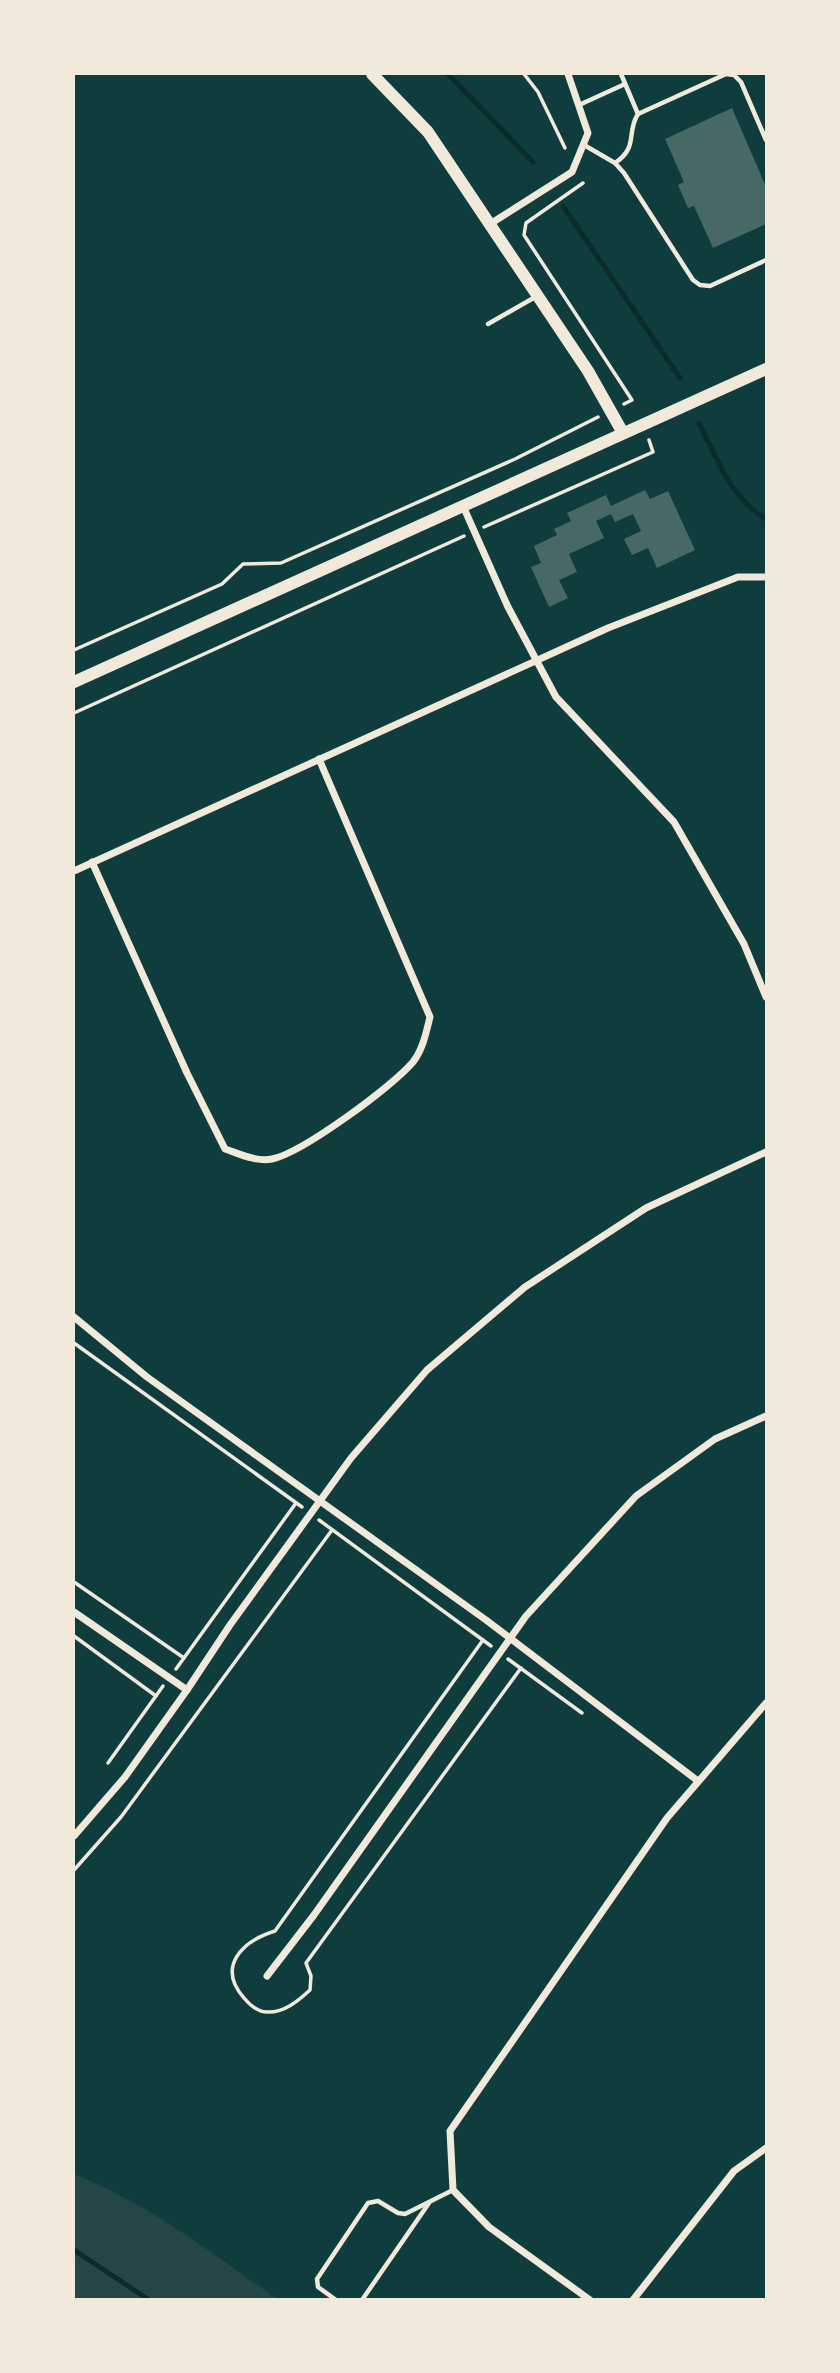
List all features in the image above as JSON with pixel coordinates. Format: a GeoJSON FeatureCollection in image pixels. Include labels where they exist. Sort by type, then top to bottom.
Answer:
{"type":"FeatureCollection","features":[{"type":"Feature","properties":{"kind":"street"},"geometry":{"type":"LineString","coordinates":[[372,74],[428,132],[588,371],[623,433]]}},
{"type":"Feature","properties":{"kind":"street"},"geometry":{"type":"LineString","coordinates":[[490,224],[572,172],[588,133],[569,74]]}},
{"type":"Feature","properties":{"kind":"street"},"geometry":{"type":"LineString","coordinates":[[74,682],[766,369]]}},
{"type":"Feature","properties":{"kind":"street"},"geometry":{"type":"LineString","coordinates":[[463,506],[508,607],[556,697],[674,822],[744,944],[766,998]]}},
{"type":"Feature","properties":{"kind":"street"},"geometry":{"type":"LineString","coordinates":[[74,871],[608,628],[738,577],[766,577]]}},
{"type":"Feature","properties":{"kind":"street"},"geometry":{"type":"LineString","coordinates":[[92,862],[187,1073],[225,1149],[251,1158],[272,1159],[314,1139],[367,1101],[413,1062],[424,1041],[430,1017],[319,759]]}},
{"type":"Feature","properties":{"kind":"street"},"geometry":{"type":"LineString","coordinates":[[74,1836],[125,1776],[351,1458],[427,1370],[525,1287],[646,1208],[766,1152]]}},
{"type":"Feature","properties":{"kind":"street"},"geometry":{"type":"LineString","coordinates":[[74,1317],[147,1377],[510,1638],[698,1782]]}},
{"type":"Feature","properties":{"kind":"street"},"geometry":{"type":"LineString","coordinates":[[267,1976],[314,1915],[526,1616],[636,1496],[715,1439],[766,1416]]}},
{"type":"Feature","properties":{"kind":"street"},"geometry":{"type":"LineString","coordinates":[[74,1612],[187,1690]]}},
{"type":"Feature","properties":{"kind":"street"},"geometry":{"type":"LineString","coordinates":[[590,2300],[489,2227],[453,2190],[450,2131],[667,1818],[766,1703]]}},
{"type":"Feature","properties":{"kind":"street"},"geometry":{"type":"LineString","coordinates":[[633,2300],[734,2171],[766,2148]]}},
{"type":"Feature","properties":{"kind":"lane"},"geometry":{"type":"LineString","coordinates":[[621,74],[638,114]]}},
{"type":"Feature","properties":{"kind":"lane"},"geometry":{"type":"LineString","coordinates":[[615,163],[625,157],[638,114],[726,74],[734,75],[741,82],[766,140]]}},
{"type":"Feature","properties":{"kind":"lane"},"geometry":{"type":"LineString","coordinates":[[579,105],[625,84]]}},
{"type":"Feature","properties":{"kind":"lane"},"geometry":{"type":"LineString","coordinates":[[583,145],[615,163],[624,173],[693,280],[700,285],[710,286],[766,260]]}},
{"type":"Feature","properties":{"kind":"lane"},"geometry":{"type":"LineString","coordinates":[[488,324],[537,296]]}},
{"type":"Feature","properties":{"kind":"lane"},"geometry":{"type":"LineString","coordinates":[[336,2300],[318,2287],[317,2279],[368,2203],[378,2200],[398,2213],[405,2214],[453,2190]]}},
{"type":"Feature","properties":{"kind":"lane"},"geometry":{"type":"LineString","coordinates":[[362,2300],[429,2203]]}},
{"type":"Feature","properties":{"kind":"path"},"geometry":{"type":"LineString","coordinates":[[524,74],[538,92],[565,148]]}},
{"type":"Feature","properties":{"kind":"path"},"geometry":{"type":"LineString","coordinates":[[74,650],[222,584],[243,565],[281,563],[516,460],[632,400],[524,235],[526,223],[583,183]]}},
{"type":"Feature","properties":{"kind":"path"},"geometry":{"type":"LineString","coordinates":[[74,713],[653,452],[649,440]]}},
{"type":"Feature","properties":{"kind":"path"},"geometry":{"type":"LineString","coordinates":[[74,1343],[582,1713]]}},
{"type":"Feature","properties":{"kind":"path"},"geometry":{"type":"LineString","coordinates":[[108,1763],[296,1503]]}},
{"type":"Feature","properties":{"kind":"path"},"geometry":{"type":"LineString","coordinates":[[74,1870],[121,1817],[332,1530]]}},
{"type":"Feature","properties":{"kind":"path"},"geometry":{"type":"LineString","coordinates":[[74,1582],[184,1658]]}},
{"type":"Feature","properties":{"kind":"path"},"geometry":{"type":"LineString","coordinates":[[74,1636],[156,1696]]}},
{"type":"Feature","properties":{"kind":"shaded area"},"geometry":{"type":"Polygon","coordinates":[[[74,2174],[154,2215],[277,2299],[74,2299],[74,2174]]]}},
{"type":"Feature","properties":{"kind":"building"},"geometry":{"type":"Polygon","coordinates":[[[732,108],[766,187],[766,224],[713,248],[694,206],[688,208],[678,185],[684,182],[665,139],[732,108]]]}},
{"type":"Feature","properties":{"kind":"building"},"geometry":{"type":"Polygon","coordinates":[[[645,490],[650,499],[668,491],[695,550],[657,568],[648,548],[632,555],[624,539],[641,531],[633,514],[615,522],[611,514],[596,521],[604,538],[569,554],[577,572],[559,580],[568,598],[549,607],[531,567],[541,563],[534,546],[557,535],[554,529],[571,521],[567,513],[606,495],[611,506],[645,490]]]}},
{"type":"Feature","properties":{"kind":"waterway"},"geometry":{"type":"LineString","coordinates":[[448,74],[533,162]]}},
{"type":"Feature","properties":{"kind":"waterway"},"geometry":{"type":"LineString","coordinates":[[563,206],[680,378]]}},
{"type":"Feature","properties":{"kind":"waterway"},"geometry":{"type":"LineString","coordinates":[[699,423],[734,489],[766,519]]}},
{"type":"Feature","properties":{"kind":"waterway"},"geometry":{"type":"LineString","coordinates":[[74,2250],[149,2300]]}}]}
